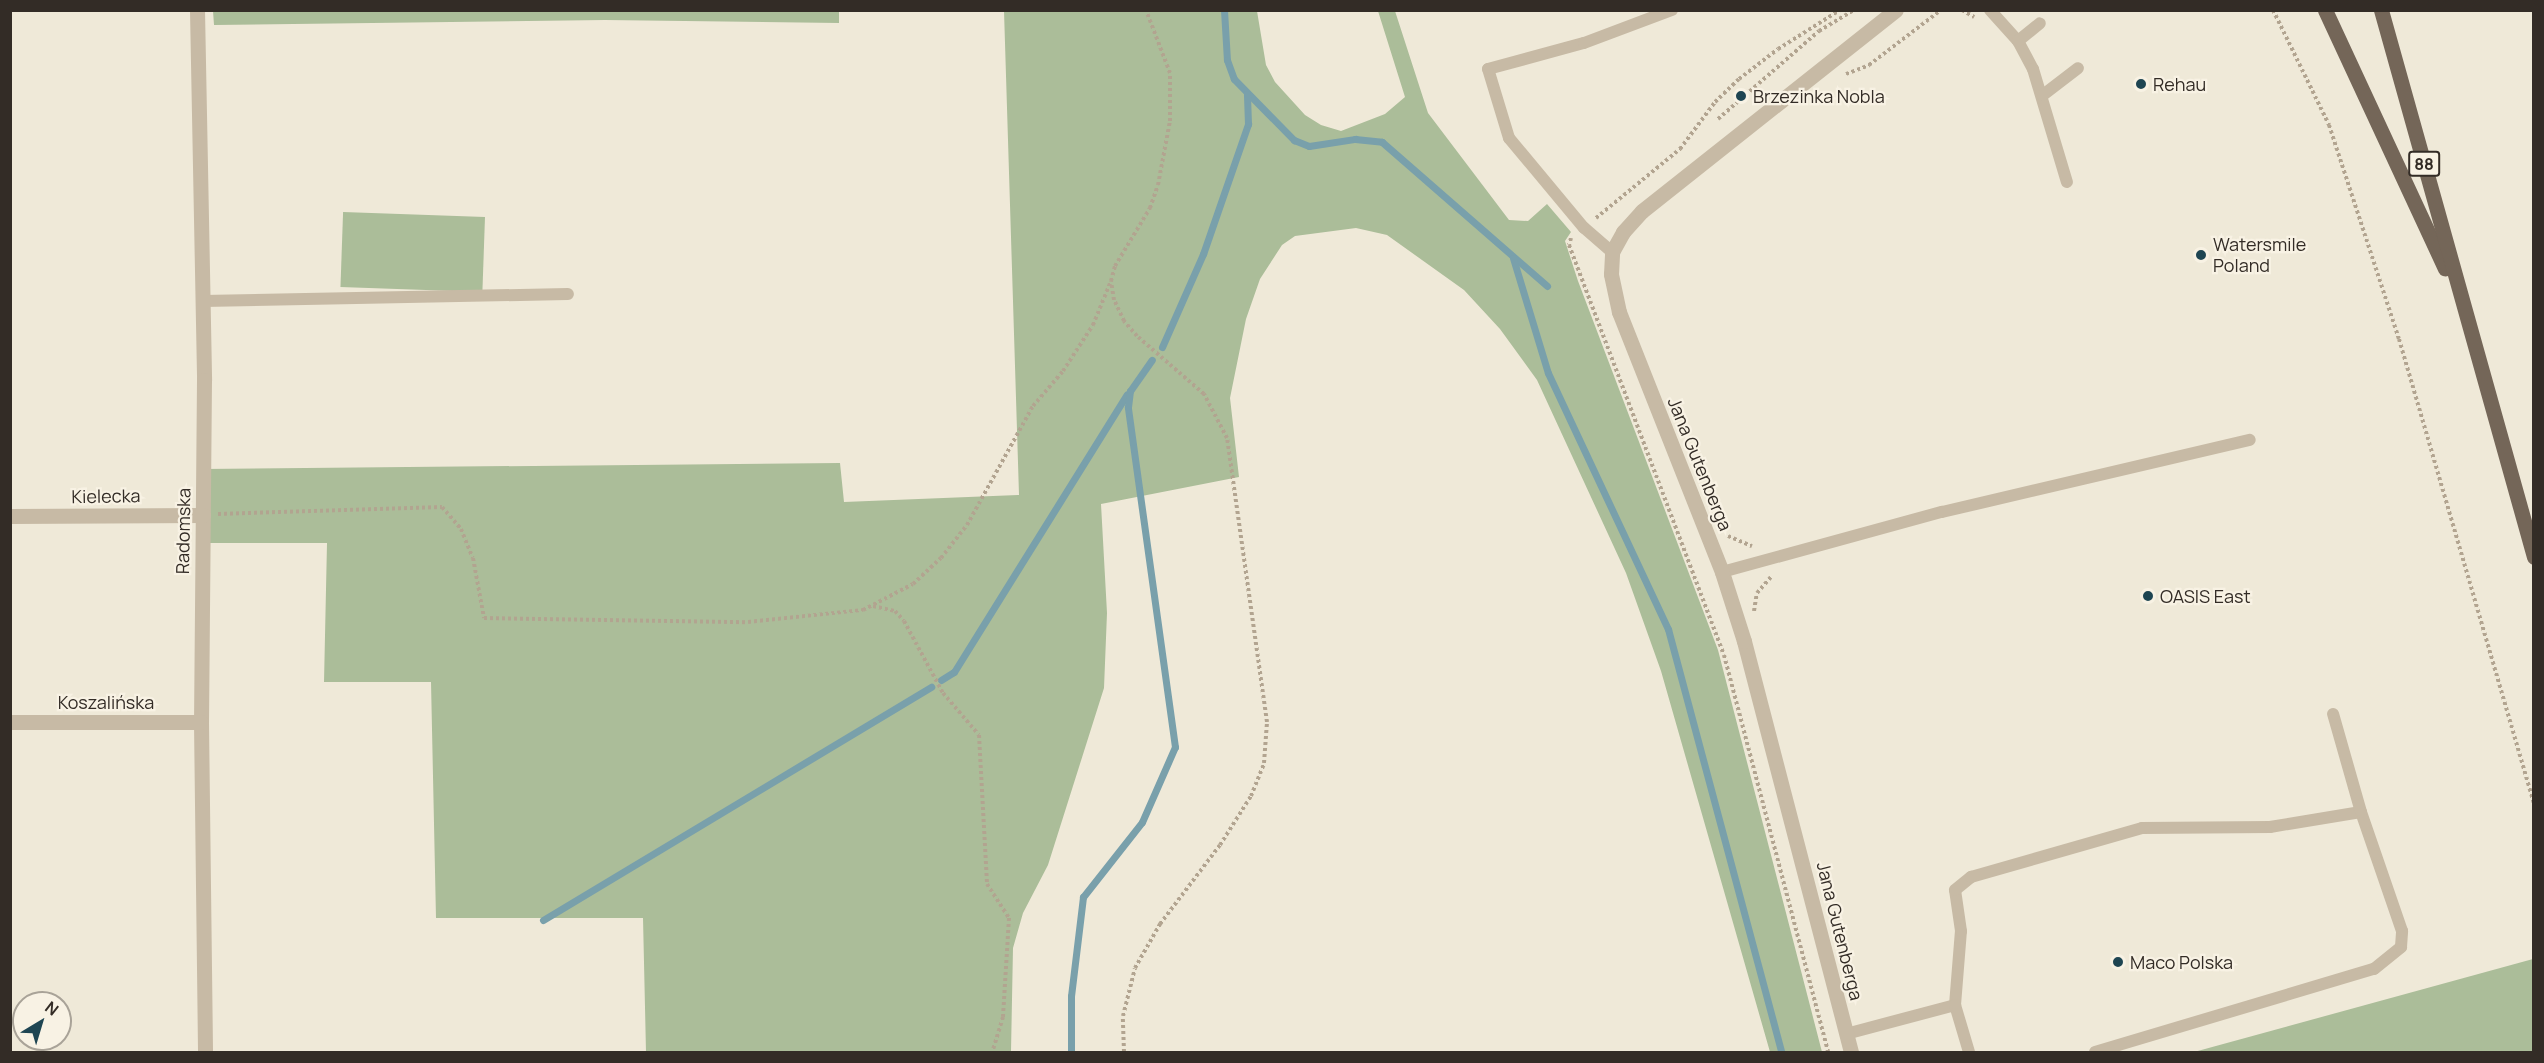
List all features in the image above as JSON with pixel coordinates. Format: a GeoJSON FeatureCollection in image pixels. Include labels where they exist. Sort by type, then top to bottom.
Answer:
{"type":"FeatureCollection","features":[{"type":"Feature","properties":{"kind":"main road"},"geometry":{"type":"LineString","coordinates":[[2325,10],[2467,317]]}},
{"type":"Feature","properties":{"kind":"main road","name":"88"},"geometry":{"type":"LineString","coordinates":[[2381,10],[2534,557]]}},
{"type":"Feature","properties":{"kind":"street","name":"Radomska"},"geometry":{"type":"LineString","coordinates":[[197,10],[203,301],[201,722],[205,1053]]}},
{"type":"Feature","properties":{"kind":"street"},"geometry":{"type":"LineString","coordinates":[[1612,252],[1623,232],[1642,212],[1896,10]]}},
{"type":"Feature","properties":{"kind":"street","name":"Jana Gutenberga"},"geometry":{"type":"LineString","coordinates":[[1612,252],[1611,274],[1619,312],[1722,572],[1766,715],[1851,1053]]}},
{"type":"Feature","properties":{"kind":"street","name":"Kielecka"},"geometry":{"type":"LineString","coordinates":[[10,516],[203,514]]}},
{"type":"Feature","properties":{"kind":"street","name":"Koszalińska"},"geometry":{"type":"LineString","coordinates":[[10,722],[201,722]]}},
{"type":"Feature","properties":{"kind":"lane"},"geometry":{"type":"LineString","coordinates":[[1990,10],[2018,41],[2043,95],[2067,182]]}},
{"type":"Feature","properties":{"kind":"lane"},"geometry":{"type":"LineString","coordinates":[[1612,252],[1584,228],[1509,138],[1488,69],[1584,43],[1667,11]]}},
{"type":"Feature","properties":{"kind":"lane"},"geometry":{"type":"LineString","coordinates":[[2018,41],[2040,23]]}},
{"type":"Feature","properties":{"kind":"lane"},"geometry":{"type":"LineString","coordinates":[[2043,95],[2078,68]]}},
{"type":"Feature","properties":{"kind":"lane"},"geometry":{"type":"LineString","coordinates":[[203,301],[568,294]]}},
{"type":"Feature","properties":{"kind":"lane"},"geometry":{"type":"LineString","coordinates":[[1722,572],[1942,512],[2250,440]]}},
{"type":"Feature","properties":{"kind":"lane"},"geometry":{"type":"LineString","coordinates":[[2095,1053],[2374,969],[2390,960],[2401,947],[2402,931],[2361,812],[2334,714]]}},
{"type":"Feature","properties":{"kind":"lane"},"geometry":{"type":"LineString","coordinates":[[1970,1053],[1955,1005],[1961,931],[1955,890],[1971,877],[2142,828],[2270,826],[2361,812]]}},
{"type":"Feature","properties":{"kind":"lane"},"geometry":{"type":"LineString","coordinates":[[1846,1034],[1955,1005]]}},
{"type":"Feature","properties":{"kind":"path"},"geometry":{"type":"LineString","coordinates":[[203,514],[442,507],[461,529],[473,558],[484,618],[748,622],[863,610],[872,606],[913,584],[941,558],[968,525],[1033,406],[1063,371],[1093,326],[1111,281],[1156,192],[1170,121],[1170,73],[1146,10]]}},
{"type":"Feature","properties":{"kind":"path"},"geometry":{"type":"LineString","coordinates":[[1828,1053],[1724,655],[1569,245],[1570,238],[1680,149],[1715,102],[1739,79],[1778,49],[1840,10]]}},
{"type":"Feature","properties":{"kind":"path"},"geometry":{"type":"LineString","coordinates":[[1718,119],[1820,31],[1854,10]]}},
{"type":"Feature","properties":{"kind":"path"},"geometry":{"type":"LineString","coordinates":[[1842,75],[1869,65],[1941,10]]}},
{"type":"Feature","properties":{"kind":"path"},"geometry":{"type":"LineString","coordinates":[[1962,10],[1977,20]]}},
{"type":"Feature","properties":{"kind":"path"},"geometry":{"type":"LineString","coordinates":[[2273,10],[2332,136],[2399,339],[2534,804]]}},
{"type":"Feature","properties":{"kind":"path"},"geometry":{"type":"LineString","coordinates":[[1111,281],[1124,321],[1204,394],[1227,438],[1267,722],[1264,763],[1251,796],[1220,845],[1160,924],[1135,968],[1123,1016],[1124,1053]]}},
{"type":"Feature","properties":{"kind":"path"},"geometry":{"type":"LineString","coordinates":[[1753,610],[1757,593],[1773,575]]}},
{"type":"Feature","properties":{"kind":"path"},"geometry":{"type":"LineString","coordinates":[[872,606],[894,611],[904,621],[943,693],[979,735],[987,884],[1009,918],[1003,1017],[992,1053]]}},
{"type":"Feature","properties":{"kind":"green space"},"geometry":{"type":"Polygon","coordinates":[[[213,11],[839,11],[839,23],[605,20],[214,25],[213,11]]]}},
{"type":"Feature","properties":{"kind":"green space"},"geometry":{"type":"Polygon","coordinates":[[[1004,11],[1257,11],[1266,65],[1275,82],[1305,115],[1321,125],[1341,131],[1385,114],[1405,97],[1378,11],[1395,11],[1428,113],[1509,220],[1528,221],[1547,204],[1571,232],[1565,241],[1578,281],[1718,650],[1822,1052],[1770,1052],[1661,671],[1626,573],[1537,380],[1500,329],[1464,290],[1387,235],[1356,228],[1295,236],[1282,245],[1260,279],[1246,319],[1230,398],[1239,477],[1101,504],[1107,613],[1104,688],[1048,865],[1023,913],[1013,948],[1011,1052],[646,1052],[643,918],[436,918],[431,682],[324,682],[327,543],[202,543],[203,469],[840,463],[844,502],[1019,495],[1004,11]]]}},
{"type":"Feature","properties":{"kind":"green space"},"geometry":{"type":"Polygon","coordinates":[[[343,212],[485,217],[482,292],[340,287],[343,212]]]}},
{"type":"Feature","properties":{"kind":"green space"},"geometry":{"type":"Polygon","coordinates":[[[2533,959],[2533,1052],[2194,1052],[2533,959]]]}},
{"type":"Feature","properties":{"kind":"waterway"},"geometry":{"type":"LineString","coordinates":[[1224,10],[1227,60],[1234,79],[1294,140],[1309,146],[1355,139],[1382,142],[1547,286]]}},
{"type":"Feature","properties":{"kind":"waterway"},"geometry":{"type":"LineString","coordinates":[[1162,347],[1203,254],[1248,124],[1247,94]]}},
{"type":"Feature","properties":{"kind":"waterway"},"geometry":{"type":"LineString","coordinates":[[1513,258],[1548,373],[1668,629],[1781,1052]]}},
{"type":"Feature","properties":{"kind":"waterway"},"geometry":{"type":"LineString","coordinates":[[1071,1052],[1071,996],[1083,897],[1142,822],[1175,747],[1128,407],[1130,391],[1152,360]]}},
{"type":"Feature","properties":{"kind":"waterway"},"geometry":{"type":"LineString","coordinates":[[941,680],[954,672],[1127,394]]}},
{"type":"Feature","properties":{"kind":"waterway"},"geometry":{"type":"LineString","coordinates":[[543,920],[931,687]]}},
{"type":"Feature","properties":{"kind":"place","name":"Rehau"},"geometry":{"type":"Point","coordinates":[2141,84]}},
{"type":"Feature","properties":{"kind":"place","name":"Brzezinka Nobla"},"geometry":{"type":"Point","coordinates":[1741,96]}},
{"type":"Feature","properties":{"kind":"place","name":"Watersmile Poland"},"geometry":{"type":"Point","coordinates":[2201,255]}},
{"type":"Feature","properties":{"kind":"place","name":"OASIS East"},"geometry":{"type":"Point","coordinates":[2148,596]}},
{"type":"Feature","properties":{"kind":"place","name":"Maco Polska"},"geometry":{"type":"Point","coordinates":[2118,962]}}]}
